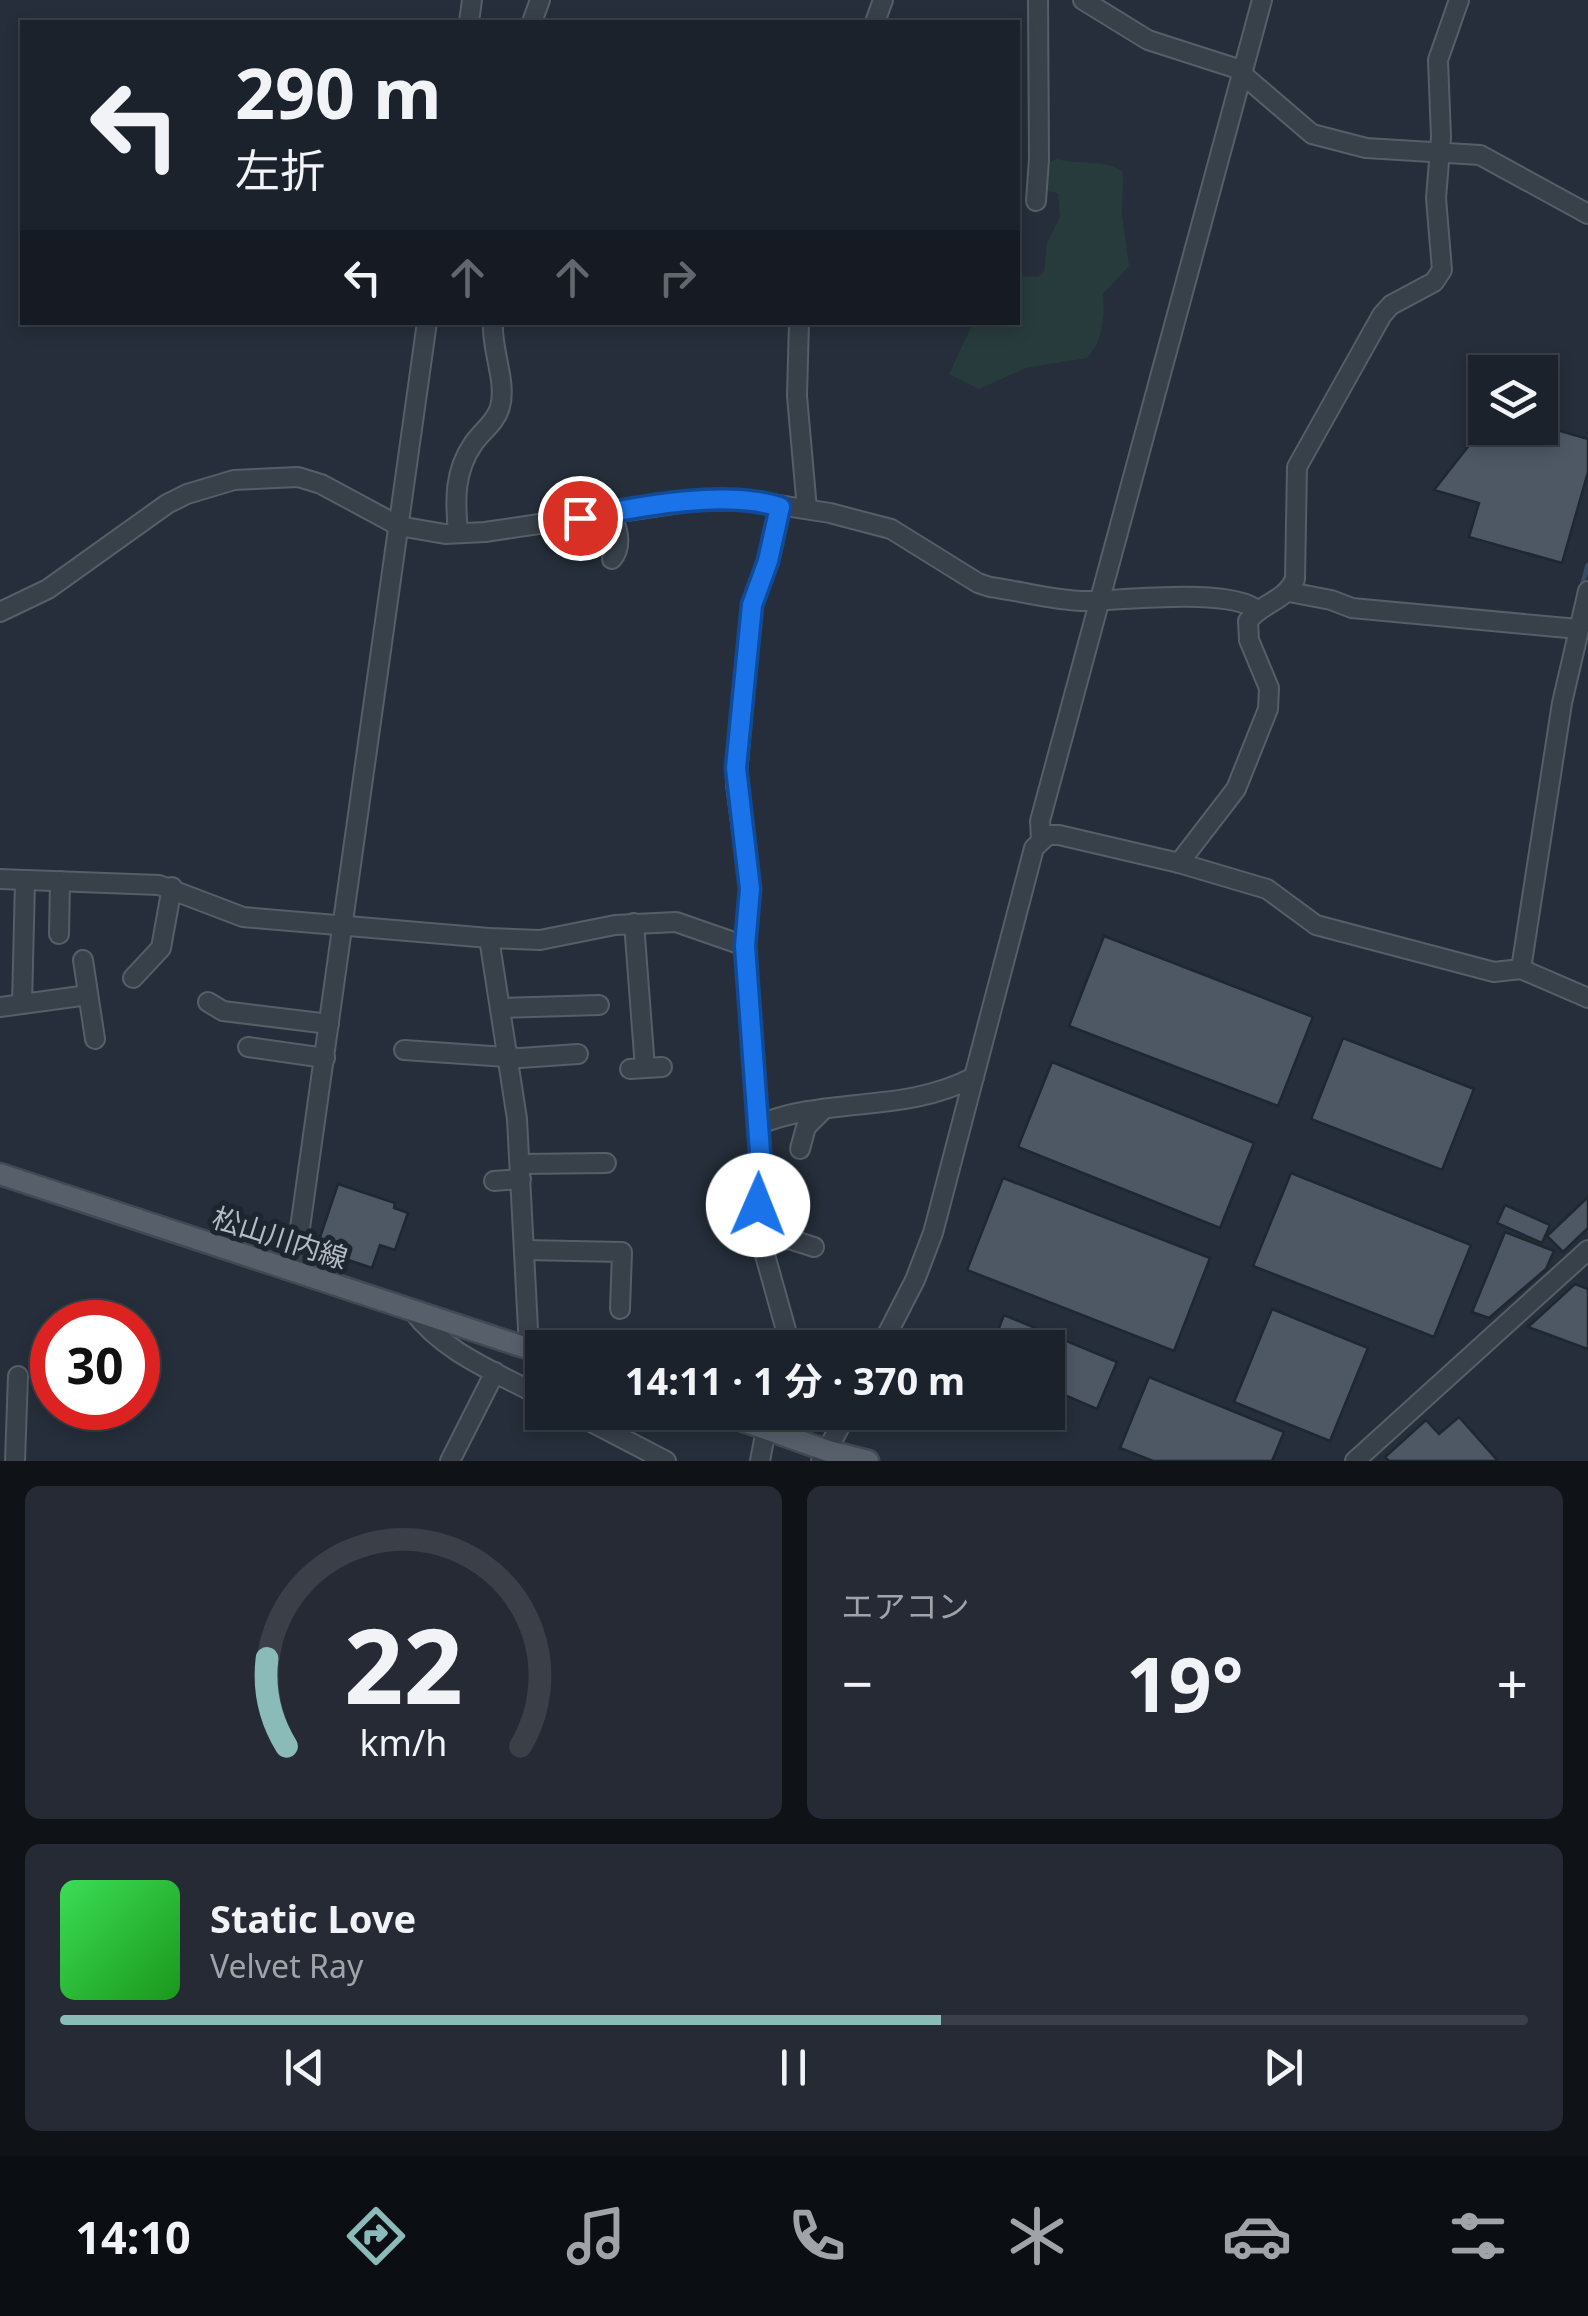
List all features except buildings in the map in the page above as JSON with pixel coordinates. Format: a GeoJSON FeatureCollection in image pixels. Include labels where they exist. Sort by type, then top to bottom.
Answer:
{"type":"FeatureCollection","features":[{"type":"Feature","properties":{"kind":"main road","name":"松山川内線"},"geometry":{"type":"LineString","coordinates":[[0,1174],[525,1347]]}},
{"type":"Feature","properties":{"kind":"main road"},"geometry":{"type":"LineString","coordinates":[[778,1430],[824,1456],[868,1461]]}},
{"type":"Feature","properties":{"kind":"street"},"geometry":{"type":"LineString","coordinates":[[1036,201],[1038,0]]}},
{"type":"Feature","properties":{"kind":"street"},"geometry":{"type":"LineString","coordinates":[[1083,0],[1148,40],[1235,68],[1312,134],[1366,148],[1480,155],[1588,214]]}},
{"type":"Feature","properties":{"kind":"street"},"geometry":{"type":"LineString","coordinates":[[1041,839],[1040,821],[1262,0]]}},
{"type":"Feature","properties":{"kind":"street"},"geometry":{"type":"LineString","coordinates":[[1178,862],[1236,789],[1268,709],[1269,688],[1247,630],[1258,610],[1289,592],[1297,572],[1298,461],[1382,315],[1391,305],[1434,282],[1442,270],[1436,198],[1440,150],[1438,60],[1458,0]]}},
{"type":"Feature","properties":{"kind":"street"},"geometry":{"type":"LineString","coordinates":[[294,1271],[428,325]]}},
{"type":"Feature","properties":{"kind":"street"},"geometry":{"type":"LineString","coordinates":[[458,533],[458,470],[500,408],[502,391],[493,352],[493,325]]}},
{"type":"Feature","properties":{"kind":"street"},"geometry":{"type":"LineString","coordinates":[[798,325],[797,396],[808,509]]}},
{"type":"Feature","properties":{"kind":"street"},"geometry":{"type":"LineString","coordinates":[[0,612],[48,589],[167,504],[187,494],[234,480],[298,478],[321,484],[399,526],[433,533],[485,532],[709,499],[747,500],[808,509],[892,529],[990,587],[1066,600],[1160,598],[1240,602],[1258,610]]}},
{"type":"Feature","properties":{"kind":"street"},"geometry":{"type":"LineString","coordinates":[[780,507],[768,561],[752,605],[736,768],[750,889],[745,946],[760,1126],[760,1241],[785,1330]]}},
{"type":"Feature","properties":{"kind":"street"},"geometry":{"type":"LineString","coordinates":[[609,513],[618,544],[612,560]]}},
{"type":"Feature","properties":{"kind":"street"},"geometry":{"type":"LineString","coordinates":[[1520,969],[1562,703],[1580,643],[1588,591]]}},
{"type":"Feature","properties":{"kind":"street"},"geometry":{"type":"LineString","coordinates":[[1289,592],[1352,608],[1580,643]]}},
{"type":"Feature","properties":{"kind":"street"},"geometry":{"type":"LineString","coordinates":[[889,1330],[924,1261],[1034,848],[1041,839],[1058,834],[1178,862],[1267,889],[1316,925],[1494,972],[1520,969],[1588,998]]}},
{"type":"Feature","properties":{"kind":"street"},"geometry":{"type":"LineString","coordinates":[[0,879],[138,882],[172,888],[243,917],[490,938],[555,938],[634,923],[676,922],[745,946]]}},
{"type":"Feature","properties":{"kind":"street"},"geometry":{"type":"LineString","coordinates":[[22,1004],[25,881]]}},
{"type":"Feature","properties":{"kind":"street"},"geometry":{"type":"LineString","coordinates":[[59,934],[60,882]]}},
{"type":"Feature","properties":{"kind":"street"},"geometry":{"type":"LineString","coordinates":[[133,978],[160,948],[172,888]]}},
{"type":"Feature","properties":{"kind":"street"},"geometry":{"type":"LineString","coordinates":[[634,923],[646,1068]]}},
{"type":"Feature","properties":{"kind":"street"},"geometry":{"type":"LineString","coordinates":[[490,938],[521,1172],[534,1330]]}},
{"type":"Feature","properties":{"kind":"street"},"geometry":{"type":"LineString","coordinates":[[83,960],[95,1040]]}},
{"type":"Feature","properties":{"kind":"street"},"geometry":{"type":"LineString","coordinates":[[0,1007],[88,995]]}},
{"type":"Feature","properties":{"kind":"street"},"geometry":{"type":"LineString","coordinates":[[208,1002],[223,1010],[329,1024]]}},
{"type":"Feature","properties":{"kind":"street"},"geometry":{"type":"LineString","coordinates":[[500,1008],[599,1005]]}},
{"type":"Feature","properties":{"kind":"street"},"geometry":{"type":"LineString","coordinates":[[248,1047],[325,1058]]}},
{"type":"Feature","properties":{"kind":"street"},"geometry":{"type":"LineString","coordinates":[[404,1049],[508,1057],[578,1054]]}},
{"type":"Feature","properties":{"kind":"street"},"geometry":{"type":"LineString","coordinates":[[760,1126],[822,1110],[902,1101],[974,1077]]}},
{"type":"Feature","properties":{"kind":"street"},"geometry":{"type":"LineString","coordinates":[[800,1149],[806,1128],[822,1110]]}},
{"type":"Feature","properties":{"kind":"street"},"geometry":{"type":"LineString","coordinates":[[494,1180],[521,1172],[606,1163]]}},
{"type":"Feature","properties":{"kind":"street"},"geometry":{"type":"LineString","coordinates":[[760,1241],[790,1239],[814,1246]]}},
{"type":"Feature","properties":{"kind":"street"},"geometry":{"type":"LineString","coordinates":[[526,1250],[622,1252],[620,1309]]}},
{"type":"Feature","properties":{"kind":"street"},"geometry":{"type":"LineString","coordinates":[[1355,1461],[1588,1250]]}},
{"type":"Feature","properties":{"kind":"street"},"geometry":{"type":"LineString","coordinates":[[413,1312],[442,1341],[525,1388]]}},
{"type":"Feature","properties":{"kind":"street"},"geometry":{"type":"LineString","coordinates":[[450,1461],[495,1372]]}},
{"type":"Feature","properties":{"kind":"street"},"geometry":{"type":"LineString","coordinates":[[14,1461],[8,1423],[18,1376]]}},
{"type":"Feature","properties":{"kind":"street"},"geometry":{"type":"LineString","coordinates":[[607,1430],[666,1461]]}},
{"type":"Feature","properties":{"kind":"street"},"geometry":{"type":"LineString","coordinates":[[760,1461],[765,1430]]}},
{"type":"Feature","properties":{"kind":"street"},"geometry":{"type":"LineString","coordinates":[[824,1456],[838,1430]]}},
{"type":"Feature","properties":{"kind":"shaded area"},"geometry":{"type":"Polygon","coordinates":[[[1057,159],[1109,165],[1123,172],[1122,215],[1129,266],[1103,294],[1102,328],[1087,358],[1026,368],[979,389],[949,374],[972,325],[1020,325],[1020,276],[1038,277],[1044,272],[1047,243],[1060,217],[1058,193],[1041,190],[1044,164],[1057,159]]]}},
{"type":"Feature","properties":{"kind":"waterway"},"geometry":{"type":"LineString","coordinates":[[1581,589],[1588,565]]}},
{"type":"Feature","properties":{"kind":"route"},"geometry":{"type":"LineString","coordinates":[[580,518],[709,499],[747,500],[780,507],[768,561],[752,605],[736,768],[750,889],[745,946],[760,1152],[758,1205]]}}]}
